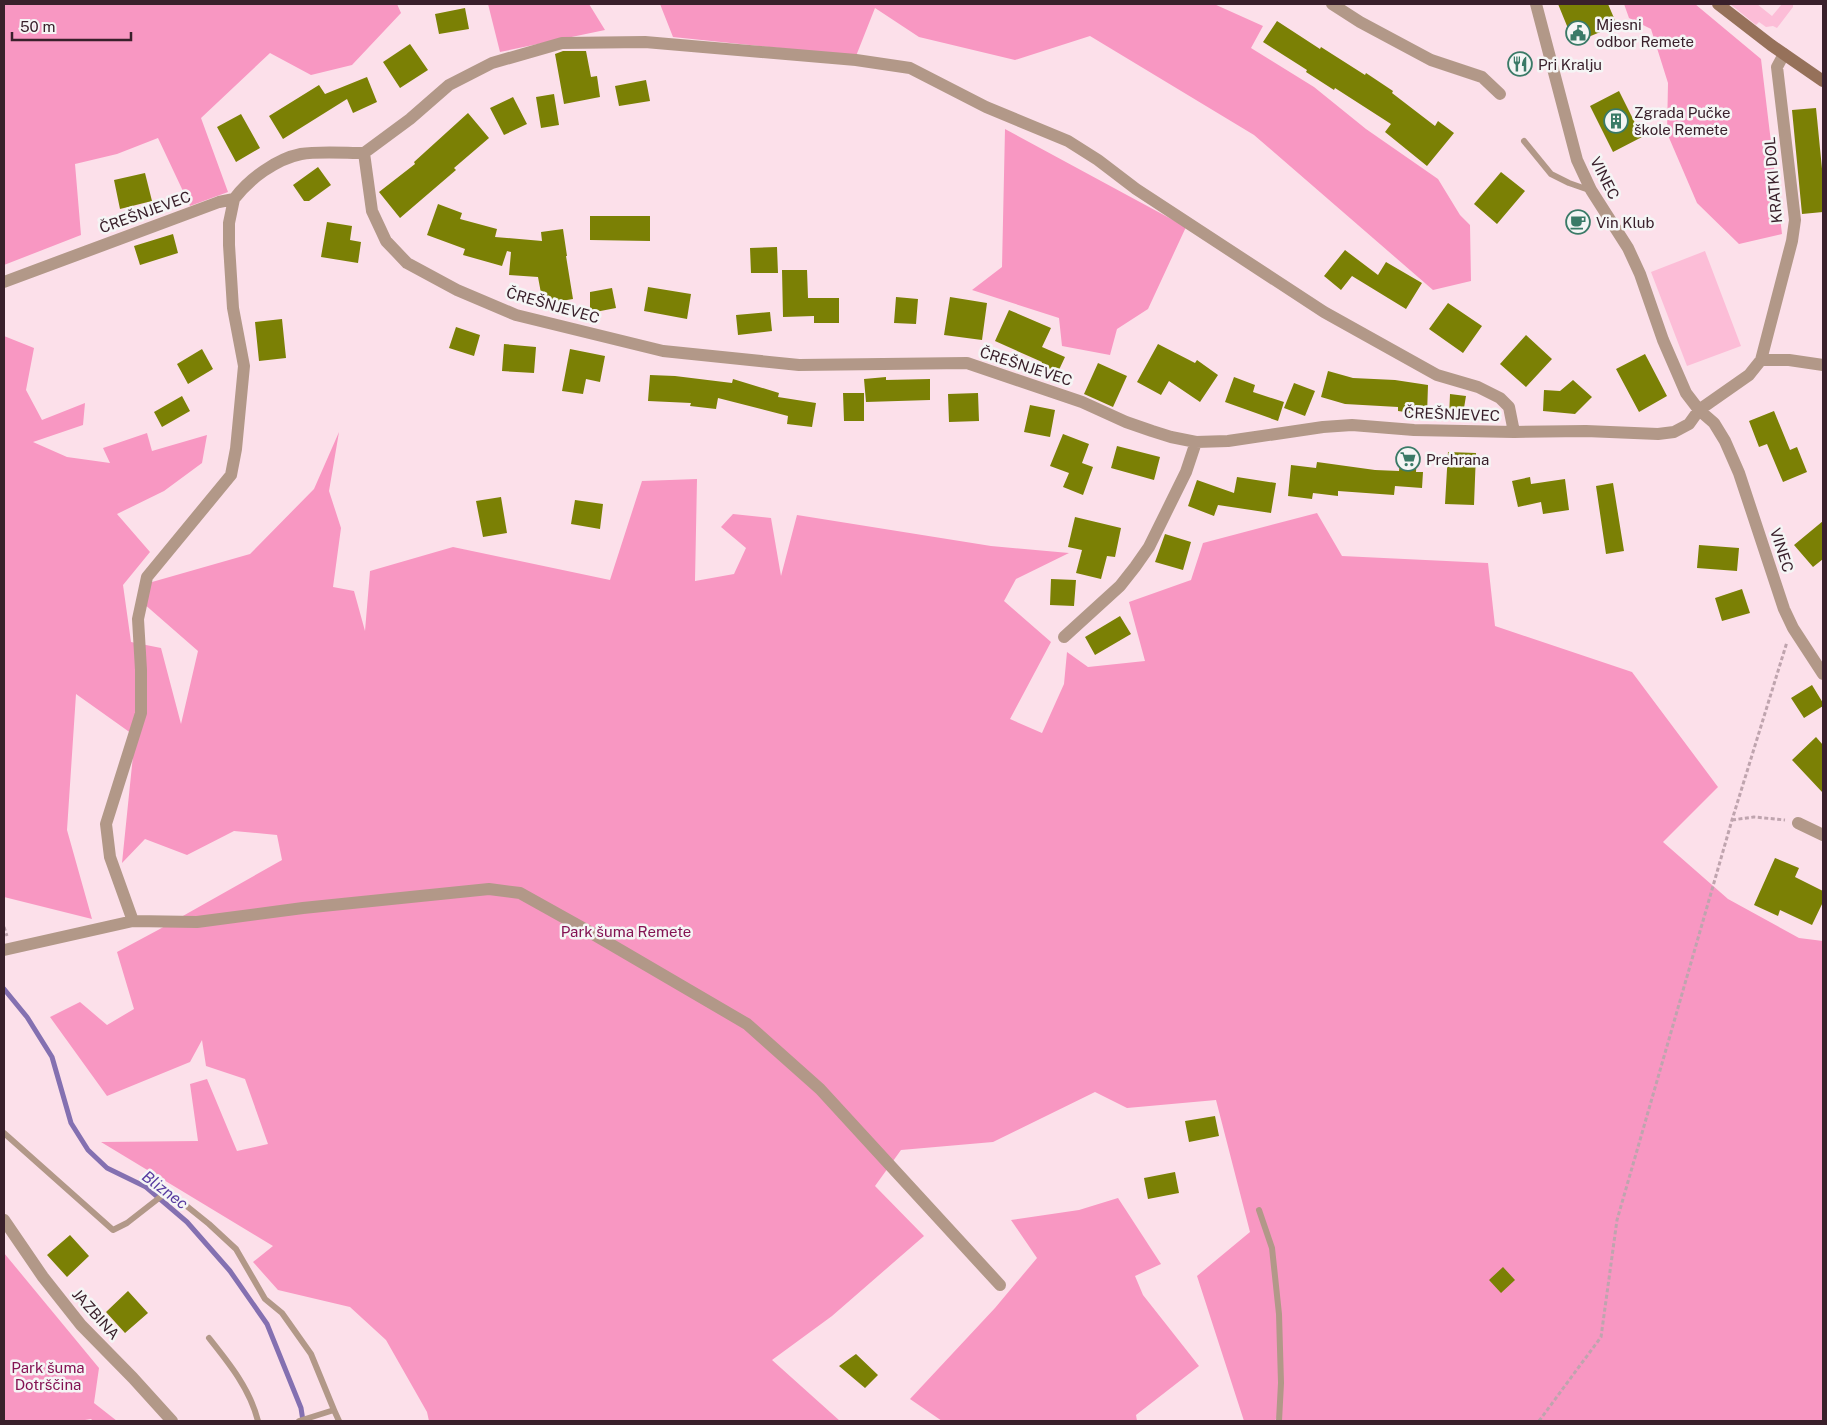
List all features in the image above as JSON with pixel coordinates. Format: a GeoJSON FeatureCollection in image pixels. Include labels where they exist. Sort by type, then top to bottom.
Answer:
{"type":"FeatureCollection","features":[{"type":"Feature","properties":{"kind":"main road"},"geometry":{"type":"LineString","coordinates":[[1718,4],[1823,81]]}},
{"type":"Feature","properties":{"kind":"street"},"geometry":{"type":"LineString","coordinates":[[1332,4],[1390,39],[1431,60],[1482,77],[1500,94]]}},
{"type":"Feature","properties":{"kind":"street","name":"VINEC"},"geometry":{"type":"LineString","coordinates":[[1536,4],[1577,160],[1591,190],[1628,248],[1640,274],[1674,369],[1686,393],[1698,410],[1714,423],[1725,442],[1739,474],[1784,610],[1793,628],[1823,674]]}},
{"type":"Feature","properties":{"kind":"street"},"geometry":{"type":"LineString","coordinates":[[133,921],[110,857],[106,824],[141,713],[138,619],[147,577],[231,475],[236,449],[244,366],[234,308],[229,245],[229,223],[234,199],[243,187],[278,162],[301,154],[364,152],[410,118],[449,85],[492,64],[562,43],[645,42],[856,60],[910,68],[986,108],[1068,141],[1098,160],[1136,189],[1324,312],[1437,375],[1478,387],[1500,398],[1509,407],[1514,432]]}},
{"type":"Feature","properties":{"kind":"street","name":"KRATKI DOL"},"geometry":{"type":"LineString","coordinates":[[1762,360],[1795,220],[1777,67],[1784,54]]}},
{"type":"Feature","properties":{"kind":"street","name":"ČREŠNJEVEC"},"geometry":{"type":"LineString","coordinates":[[364,152],[372,210],[386,241],[407,263],[458,290],[516,315],[662,351],[799,365],[967,364],[1082,402],[1126,422],[1152,431],[1196,442],[1228,441],[1323,426],[1352,425],[1414,430],[1514,432],[1586,430],[1658,434],[1674,432],[1689,424],[1698,410]]}},
{"type":"Feature","properties":{"kind":"street","name":"ČREŠNJEVEC"},"geometry":{"type":"LineString","coordinates":[[4,282],[219,202],[234,199]]}},
{"type":"Feature","properties":{"kind":"street"},"geometry":{"type":"LineString","coordinates":[[1698,410],[1750,375],[1762,360],[1798,361],[1823,365]]}},
{"type":"Feature","properties":{"kind":"street"},"geometry":{"type":"LineString","coordinates":[[1064,637],[1120,586],[1140,560],[1186,472],[1196,442]]}},
{"type":"Feature","properties":{"kind":"street"},"geometry":{"type":"LineString","coordinates":[[1798,823],[1823,835]]}},
{"type":"Feature","properties":{"kind":"street"},"geometry":{"type":"LineString","coordinates":[[4,950],[133,921],[197,922],[303,908],[490,890],[520,893],[747,1024],[820,1089],[1000,1285]]}},
{"type":"Feature","properties":{"kind":"street","name":"JAZBINA"},"geometry":{"type":"LineString","coordinates":[[4,1220],[43,1277],[81,1325],[172,1421]]}},
{"type":"Feature","properties":{"kind":"lane"},"geometry":{"type":"LineString","coordinates":[[1524,141],[1551,174],[1569,183],[1591,190]]}},
{"type":"Feature","properties":{"kind":"lane"},"geometry":{"type":"LineString","coordinates":[[4,1132],[113,1230],[127,1223],[168,1191],[209,1224],[236,1249],[265,1298],[282,1313],[311,1354],[339,1421]]}},
{"type":"Feature","properties":{"kind":"lane"},"geometry":{"type":"LineString","coordinates":[[1259,1210],[1272,1248],[1279,1314],[1281,1383],[1279,1421]]}},
{"type":"Feature","properties":{"kind":"lane"},"geometry":{"type":"LineString","coordinates":[[209,1338],[238,1376],[258,1421]]}},
{"type":"Feature","properties":{"kind":"lane"},"geometry":{"type":"LineString","coordinates":[[299,1421],[334,1410]]}},
{"type":"Feature","properties":{"kind":"path"},"geometry":{"type":"LineString","coordinates":[[1539,1421],[1601,1337],[1617,1220],[1732,820],[1780,661],[1793,628]]}},
{"type":"Feature","properties":{"kind":"path"},"geometry":{"type":"LineString","coordinates":[[1732,820],[1754,816],[1784,819],[1798,823]]}},
{"type":"Feature","properties":{"kind":"shaded area"},"geometry":{"type":"Polygon","coordinates":[[[1730,4],[1757,4],[1772,16],[1782,4],[1793,4],[1793,7],[1777,28],[1773,26],[1766,27],[1759,22],[1756,25],[1730,4]]]}},
{"type":"Feature","properties":{"kind":"shaded area"},"geometry":{"type":"Polygon","coordinates":[[[1705,251],[1741,346],[1687,366],[1651,272],[1705,251]]]}},
{"type":"Feature","properties":{"kind":"green space"},"geometry":{"type":"Polygon","coordinates":[[[4,4],[397,4],[401,13],[352,65],[311,75],[270,53],[201,118],[228,192],[190,206],[158,138],[117,154],[75,164],[81,235],[4,265],[4,4]]]}},
{"type":"Feature","properties":{"kind":"green space"},"geometry":{"type":"Polygon","coordinates":[[[488,4],[589,4],[605,30],[500,52],[488,4]]]}},
{"type":"Feature","properties":{"kind":"green space"},"geometry":{"type":"Polygon","coordinates":[[[660,4],[1214,4],[1263,26],[1251,48],[1314,87],[1366,129],[1438,179],[1460,215],[1470,225],[1471,281],[1433,290],[1254,135],[1090,36],[1015,60],[919,37],[875,8],[856,56],[673,37],[660,4]]]}},
{"type":"Feature","properties":{"kind":"green space"},"geometry":{"type":"Polygon","coordinates":[[[1624,4],[1695,4],[1761,59],[1782,234],[1739,244],[1697,203],[1667,133],[1668,83],[1651,29],[1629,18],[1624,4]]]}},
{"type":"Feature","properties":{"kind":"green space"},"geometry":{"type":"Polygon","coordinates":[[[1005,129],[1186,227],[1148,309],[1117,329],[1110,355],[1062,346],[1059,318],[972,290],[1002,267],[1005,129]]]}},
{"type":"Feature","properties":{"kind":"green space","name":"Park šuma Remete"},"geometry":{"type":"Polygon","coordinates":[[[4,336],[34,348],[26,390],[42,420],[85,403],[83,425],[33,442],[67,457],[110,463],[103,448],[147,433],[152,451],[207,435],[202,463],[164,491],[117,514],[150,552],[123,585],[131,642],[161,648],[181,724],[198,651],[143,603],[145,584],[250,554],[314,489],[339,432],[329,491],[341,528],[333,587],[354,591],[365,631],[370,571],[453,547],[610,580],[642,481],[697,479],[695,581],[734,574],[746,548],[721,527],[733,514],[771,518],[781,576],[797,515],[991,546],[1069,553],[1016,579],[1004,601],[1051,642],[1010,719],[1042,733],[1064,684],[1067,652],[1088,667],[1145,661],[1129,602],[1191,580],[1203,543],[1317,513],[1342,556],[1488,563],[1495,626],[1632,672],[1718,787],[1663,842],[1728,899],[1799,938],[1823,941],[1823,1421],[1281,1421],[1280,1411],[1275,1421],[1244,1421],[1197,1276],[1250,1232],[1216,1100],[1127,1108],[1095,1092],[993,1142],[901,1150],[875,1186],[924,1236],[832,1316],[772,1360],[840,1421],[429,1421],[427,1412],[386,1340],[350,1307],[278,1290],[253,1262],[273,1246],[101,1142],[198,1141],[190,1084],[207,1079],[237,1151],[268,1144],[245,1079],[206,1066],[202,1040],[190,1062],[107,1096],[50,1017],[80,1002],[107,1025],[134,1009],[117,952],[282,860],[277,835],[234,831],[187,855],[145,839],[122,863],[135,736],[76,694],[67,830],[92,919],[4,897],[4,336]]]}},
{"type":"Feature","properties":{"kind":"green space"},"geometry":{"type":"Polygon","coordinates":[[[1118,1198],[1161,1264],[1135,1276],[1143,1295],[1199,1366],[1136,1415],[1137,1421],[942,1421],[910,1399],[995,1308],[1037,1258],[1011,1220],[1079,1210],[1118,1198]]]}},
{"type":"Feature","properties":{"kind":"green space","name":"Park šuma Dotrščina"},"geometry":{"type":"Polygon","coordinates":[[[4,1253],[99,1368],[94,1403],[117,1421],[93,1421],[91,1419],[79,1421],[4,1421],[4,1253]]]}},
{"type":"Feature","properties":{"kind":"building"},"geometry":{"type":"Polygon","coordinates":[[[1558,4],[1608,4],[1617,25],[1574,43],[1558,4]]]}},
{"type":"Feature","properties":{"kind":"building"},"geometry":{"type":"Polygon","coordinates":[[[465,8],[469,29],[439,34],[435,14],[465,8]]]}},
{"type":"Feature","properties":{"kind":"building"},"geometry":{"type":"Polygon","coordinates":[[[1277,21],[1320,49],[1321,47],[1365,75],[1366,73],[1393,91],[1392,93],[1435,126],[1438,121],[1454,133],[1427,166],[1385,132],[1391,124],[1335,88],[1334,90],[1263,42],[1277,21]]]}},
{"type":"Feature","properties":{"kind":"building"},"geometry":{"type":"Polygon","coordinates":[[[410,44],[428,70],[400,88],[383,62],[410,44]]]}},
{"type":"Feature","properties":{"kind":"building"},"geometry":{"type":"Polygon","coordinates":[[[563,51],[586,51],[591,77],[597,76],[600,97],[564,104],[555,54],[563,51]]]}},
{"type":"Feature","properties":{"kind":"building"},"geometry":{"type":"Polygon","coordinates":[[[367,77],[377,102],[353,113],[347,99],[283,139],[269,116],[319,85],[325,94],[367,77]]]}},
{"type":"Feature","properties":{"kind":"building"},"geometry":{"type":"Polygon","coordinates":[[[646,80],[650,101],[619,106],[615,86],[646,80]]]}},
{"type":"Feature","properties":{"kind":"building","name":"Zgrada Pučke škole Remete"},"geometry":{"type":"Polygon","coordinates":[[[1619,91],[1642,137],[1613,152],[1590,106],[1619,91]]]}},
{"type":"Feature","properties":{"kind":"building"},"geometry":{"type":"Polygon","coordinates":[[[554,94],[559,125],[541,128],[536,97],[554,94]]]}},
{"type":"Feature","properties":{"kind":"building"},"geometry":{"type":"Polygon","coordinates":[[[513,97],[527,124],[504,135],[490,108],[513,97]]]}},
{"type":"Feature","properties":{"kind":"building"},"geometry":{"type":"Polygon","coordinates":[[[1816,108],[1823,179],[1823,212],[1802,214],[1792,110],[1816,108]]]}},
{"type":"Feature","properties":{"kind":"building"},"geometry":{"type":"Polygon","coordinates":[[[468,113],[489,138],[454,168],[456,170],[400,218],[379,192],[415,164],[414,162],[468,113]]]}},
{"type":"Feature","properties":{"kind":"building"},"geometry":{"type":"Polygon","coordinates":[[[241,114],[260,148],[236,162],[217,127],[241,114]]]}},
{"type":"Feature","properties":{"kind":"building"},"geometry":{"type":"Polygon","coordinates":[[[318,167],[331,185],[309,201],[304,201],[293,185],[318,167]]]}},
{"type":"Feature","properties":{"kind":"building"},"geometry":{"type":"Polygon","coordinates":[[[1501,172],[1525,191],[1497,224],[1474,204],[1501,172]]]}},
{"type":"Feature","properties":{"kind":"building"},"geometry":{"type":"Polygon","coordinates":[[[145,173],[152,201],[120,209],[114,180],[145,173]]]}},
{"type":"Feature","properties":{"kind":"building"},"geometry":{"type":"Polygon","coordinates":[[[438,204],[462,213],[460,219],[497,229],[495,237],[542,241],[541,232],[563,229],[573,299],[543,304],[538,277],[509,275],[511,252],[507,251],[502,266],[463,255],[465,249],[427,235],[438,204]]]}},
{"type":"Feature","properties":{"kind":"building"},"geometry":{"type":"Polygon","coordinates":[[[590,216],[650,216],[650,241],[590,240],[590,216]]]}},
{"type":"Feature","properties":{"kind":"building"},"geometry":{"type":"Polygon","coordinates":[[[327,222],[352,226],[350,240],[361,242],[358,263],[321,257],[327,222]]]}},
{"type":"Feature","properties":{"kind":"building"},"geometry":{"type":"Polygon","coordinates":[[[173,234],[178,253],[140,265],[134,246],[173,234]]]}},
{"type":"Feature","properties":{"kind":"building"},"geometry":{"type":"Polygon","coordinates":[[[777,247],[778,273],[751,273],[750,248],[777,247]]]}},
{"type":"Feature","properties":{"kind":"building"},"geometry":{"type":"Polygon","coordinates":[[[1345,250],[1378,275],[1386,262],[1422,283],[1406,309],[1352,276],[1341,290],[1324,276],[1345,250]]]}},
{"type":"Feature","properties":{"kind":"building"},"geometry":{"type":"Polygon","coordinates":[[[782,270],[807,270],[808,298],[839,298],[839,323],[814,323],[814,316],[783,317],[782,270]]]}},
{"type":"Feature","properties":{"kind":"building"},"geometry":{"type":"Polygon","coordinates":[[[648,287],[691,294],[687,319],[644,311],[648,287]]]}},
{"type":"Feature","properties":{"kind":"building"},"geometry":{"type":"Polygon","coordinates":[[[612,288],[616,308],[590,313],[590,292],[612,288]]]}},
{"type":"Feature","properties":{"kind":"building"},"geometry":{"type":"Polygon","coordinates":[[[896,297],[918,299],[916,324],[894,323],[896,297]]]}},
{"type":"Feature","properties":{"kind":"building"},"geometry":{"type":"Polygon","coordinates":[[[950,297],[987,303],[982,340],[944,335],[950,297]]]}},
{"type":"Feature","properties":{"kind":"building"},"geometry":{"type":"Polygon","coordinates":[[[1448,303],[1482,326],[1463,353],[1429,329],[1448,303]]]}},
{"type":"Feature","properties":{"kind":"building"},"geometry":{"type":"Polygon","coordinates":[[[1009,310],[1051,328],[1042,347],[1065,357],[1058,372],[1041,365],[1042,362],[995,341],[1009,310]]]}},
{"type":"Feature","properties":{"kind":"building"},"geometry":{"type":"Polygon","coordinates":[[[770,312],[772,331],[738,335],[736,315],[770,312]]]}},
{"type":"Feature","properties":{"kind":"building"},"geometry":{"type":"Polygon","coordinates":[[[282,319],[286,358],[259,361],[255,322],[282,319]]]}},
{"type":"Feature","properties":{"kind":"building"},"geometry":{"type":"Polygon","coordinates":[[[456,327],[480,335],[474,356],[449,348],[456,327]]]}},
{"type":"Feature","properties":{"kind":"building"},"geometry":{"type":"Polygon","coordinates":[[[1526,335],[1552,359],[1526,387],[1500,364],[1526,335]]]}},
{"type":"Feature","properties":{"kind":"building"},"geometry":{"type":"Polygon","coordinates":[[[504,344],[536,347],[534,373],[502,371],[504,344]]]}},
{"type":"Feature","properties":{"kind":"building"},"geometry":{"type":"Polygon","coordinates":[[[1158,344],[1195,363],[1197,360],[1218,375],[1200,402],[1169,381],[1161,395],[1137,382],[1158,344]]]}},
{"type":"Feature","properties":{"kind":"building"},"geometry":{"type":"Polygon","coordinates":[[[202,349],[213,369],[188,384],[177,364],[202,349]]]}},
{"type":"Feature","properties":{"kind":"building"},"geometry":{"type":"Polygon","coordinates":[[[570,349],[605,356],[600,382],[586,379],[583,394],[562,391],[570,349]]]}},
{"type":"Feature","properties":{"kind":"building"},"geometry":{"type":"Polygon","coordinates":[[[1645,354],[1667,396],[1639,412],[1616,369],[1645,354]]]}},
{"type":"Feature","properties":{"kind":"building"},"geometry":{"type":"Polygon","coordinates":[[[1098,363],[1127,376],[1113,407],[1084,394],[1098,363]]]}},
{"type":"Feature","properties":{"kind":"building"},"geometry":{"type":"Polygon","coordinates":[[[1328,371],[1353,378],[1395,380],[1428,385],[1427,415],[1398,411],[1398,407],[1345,404],[1321,397],[1328,371]]]}},
{"type":"Feature","properties":{"kind":"building"},"geometry":{"type":"Polygon","coordinates":[[[650,375],[732,383],[733,379],[779,393],[778,397],[816,403],[812,427],[787,424],[788,416],[718,398],[716,409],[690,406],[691,403],[648,401],[650,375]]]}},
{"type":"Feature","properties":{"kind":"building"},"geometry":{"type":"Polygon","coordinates":[[[886,377],[886,380],[930,379],[930,400],[866,402],[864,379],[886,377]]]}},
{"type":"Feature","properties":{"kind":"building"},"geometry":{"type":"Polygon","coordinates":[[[1234,377],[1255,385],[1253,392],[1284,402],[1278,421],[1225,402],[1234,377]]]}},
{"type":"Feature","properties":{"kind":"building"},"geometry":{"type":"Polygon","coordinates":[[[1573,380],[1592,397],[1575,414],[1543,411],[1544,390],[1560,391],[1573,380]]]}},
{"type":"Feature","properties":{"kind":"building"},"geometry":{"type":"Polygon","coordinates":[[[1294,383],[1315,391],[1305,416],[1284,408],[1294,383]]]}},
{"type":"Feature","properties":{"kind":"building"},"geometry":{"type":"Polygon","coordinates":[[[843,393],[864,393],[864,421],[844,421],[843,393]]]}},
{"type":"Feature","properties":{"kind":"building"},"geometry":{"type":"Polygon","coordinates":[[[978,393],[979,421],[949,422],[948,394],[978,393]]]}},
{"type":"Feature","properties":{"kind":"building"},"geometry":{"type":"Polygon","coordinates":[[[1450,394],[1466,396],[1462,420],[1449,418],[1450,394]]]}},
{"type":"Feature","properties":{"kind":"building"},"geometry":{"type":"Polygon","coordinates":[[[182,396],[190,411],[162,427],[154,412],[182,396]]]}},
{"type":"Feature","properties":{"kind":"building"},"geometry":{"type":"Polygon","coordinates":[[[1030,405],[1055,410],[1050,437],[1024,432],[1030,405]]]}},
{"type":"Feature","properties":{"kind":"building"},"geometry":{"type":"Polygon","coordinates":[[[1774,411],[1790,450],[1797,447],[1807,472],[1783,482],[1767,444],[1759,447],[1749,421],[1774,411]]]}},
{"type":"Feature","properties":{"kind":"building"},"geometry":{"type":"Polygon","coordinates":[[[1063,434],[1089,444],[1082,463],[1093,467],[1083,495],[1063,487],[1069,473],[1050,466],[1063,434]]]}},
{"type":"Feature","properties":{"kind":"building"},"geometry":{"type":"Polygon","coordinates":[[[1117,446],[1160,457],[1154,480],[1111,468],[1117,446]]]}},
{"type":"Feature","properties":{"kind":"building"},"geometry":{"type":"Polygon","coordinates":[[[1401,452],[1417,454],[1416,472],[1423,472],[1422,488],[1395,486],[1394,495],[1338,491],[1338,496],[1313,493],[1312,499],[1288,496],[1291,465],[1316,468],[1317,462],[1375,470],[1399,471],[1401,452]]]}},
{"type":"Feature","properties":{"kind":"building"},"geometry":{"type":"Polygon","coordinates":[[[1448,452],[1476,453],[1474,505],[1445,504],[1448,452]]]}},
{"type":"Feature","properties":{"kind":"building"},"geometry":{"type":"Polygon","coordinates":[[[1237,477],[1276,483],[1271,513],[1218,505],[1214,516],[1188,506],[1197,480],[1234,493],[1237,477]]]}},
{"type":"Feature","properties":{"kind":"building"},"geometry":{"type":"Polygon","coordinates":[[[1530,477],[1531,484],[1565,479],[1569,510],[1543,514],[1541,502],[1518,507],[1512,481],[1530,477]]]}},
{"type":"Feature","properties":{"kind":"building"},"geometry":{"type":"Polygon","coordinates":[[[1613,483],[1624,551],[1606,554],[1596,486],[1613,483]]]}},
{"type":"Feature","properties":{"kind":"building"},"geometry":{"type":"Polygon","coordinates":[[[501,497],[507,533],[483,537],[476,501],[501,497]]]}},
{"type":"Feature","properties":{"kind":"building"},"geometry":{"type":"Polygon","coordinates":[[[575,500],[603,504],[600,529],[571,524],[575,500]]]}},
{"type":"Feature","properties":{"kind":"building"},"geometry":{"type":"Polygon","coordinates":[[[1075,517],[1121,528],[1115,557],[1107,556],[1101,579],[1076,573],[1082,550],[1068,547],[1075,517]]]}},
{"type":"Feature","properties":{"kind":"building"},"geometry":{"type":"Polygon","coordinates":[[[1823,521],[1823,559],[1813,567],[1794,545],[1823,521]]]}},
{"type":"Feature","properties":{"kind":"building"},"geometry":{"type":"Polygon","coordinates":[[[1165,534],[1191,542],[1183,570],[1155,562],[1165,534]]]}},
{"type":"Feature","properties":{"kind":"building"},"geometry":{"type":"Polygon","coordinates":[[[1699,545],[1739,548],[1737,571],[1697,568],[1699,545]]]}},
{"type":"Feature","properties":{"kind":"building"},"geometry":{"type":"Polygon","coordinates":[[[1051,579],[1076,580],[1074,606],[1050,605],[1051,579]]]}},
{"type":"Feature","properties":{"kind":"building"},"geometry":{"type":"Polygon","coordinates":[[[1742,589],[1750,613],[1722,621],[1715,598],[1742,589]]]}},
{"type":"Feature","properties":{"kind":"building"},"geometry":{"type":"Polygon","coordinates":[[[1120,616],[1131,634],[1095,655],[1085,637],[1120,616]]]}},
{"type":"Feature","properties":{"kind":"building"},"geometry":{"type":"Polygon","coordinates":[[[1812,685],[1823,706],[1804,718],[1791,698],[1812,685]]]}},
{"type":"Feature","properties":{"kind":"building"},"geometry":{"type":"Polygon","coordinates":[[[1816,737],[1823,745],[1823,793],[1792,760],[1816,737]]]}},
{"type":"Feature","properties":{"kind":"building"},"geometry":{"type":"Polygon","coordinates":[[[1775,858],[1799,868],[1795,877],[1823,891],[1823,902],[1812,925],[1780,910],[1778,916],[1754,905],[1775,858]]]}},
{"type":"Feature","properties":{"kind":"building"},"geometry":{"type":"Polygon","coordinates":[[[1215,1116],[1219,1136],[1189,1142],[1185,1121],[1215,1116]]]}},
{"type":"Feature","properties":{"kind":"building"},"geometry":{"type":"Polygon","coordinates":[[[1175,1172],[1179,1193],[1148,1199],[1144,1178],[1175,1172]]]}},
{"type":"Feature","properties":{"kind":"building"},"geometry":{"type":"Polygon","coordinates":[[[70,1235],[89,1256],[67,1277],[47,1255],[70,1235]]]}},
{"type":"Feature","properties":{"kind":"building"},"geometry":{"type":"Polygon","coordinates":[[[1503,1267],[1515,1280],[1501,1293],[1489,1280],[1503,1267]]]}},
{"type":"Feature","properties":{"kind":"building"},"geometry":{"type":"Polygon","coordinates":[[[128,1291],[148,1313],[125,1333],[106,1312],[128,1291]]]}},
{"type":"Feature","properties":{"kind":"building"},"geometry":{"type":"Polygon","coordinates":[[[856,1354],[878,1375],[865,1388],[839,1366],[856,1354]]]}},
{"type":"Feature","properties":{"kind":"waterway","name":"Bliznec"},"geometry":{"type":"LineString","coordinates":[[4,989],[27,1017],[52,1057],[71,1123],[88,1150],[107,1168],[146,1187],[187,1222],[230,1271],[267,1324],[301,1408],[303,1421]]}},
{"type":"Feature","properties":{"kind":"place","name":"Mjesni odbor Remete"},"geometry":{"type":"Point","coordinates":[1578,33]}},
{"type":"Feature","properties":{"kind":"place","name":"Pri Kralju"},"geometry":{"type":"Point","coordinates":[1520,64]}},
{"type":"Feature","properties":{"kind":"place","name":"Zgrada Pučke škole Remete"},"geometry":{"type":"Point","coordinates":[1616,121]}},
{"type":"Feature","properties":{"kind":"place","name":"Vin Klub"},"geometry":{"type":"Point","coordinates":[1578,222]}},
{"type":"Feature","properties":{"kind":"place","name":"Prehrana"},"geometry":{"type":"Point","coordinates":[1408,459]}}]}
